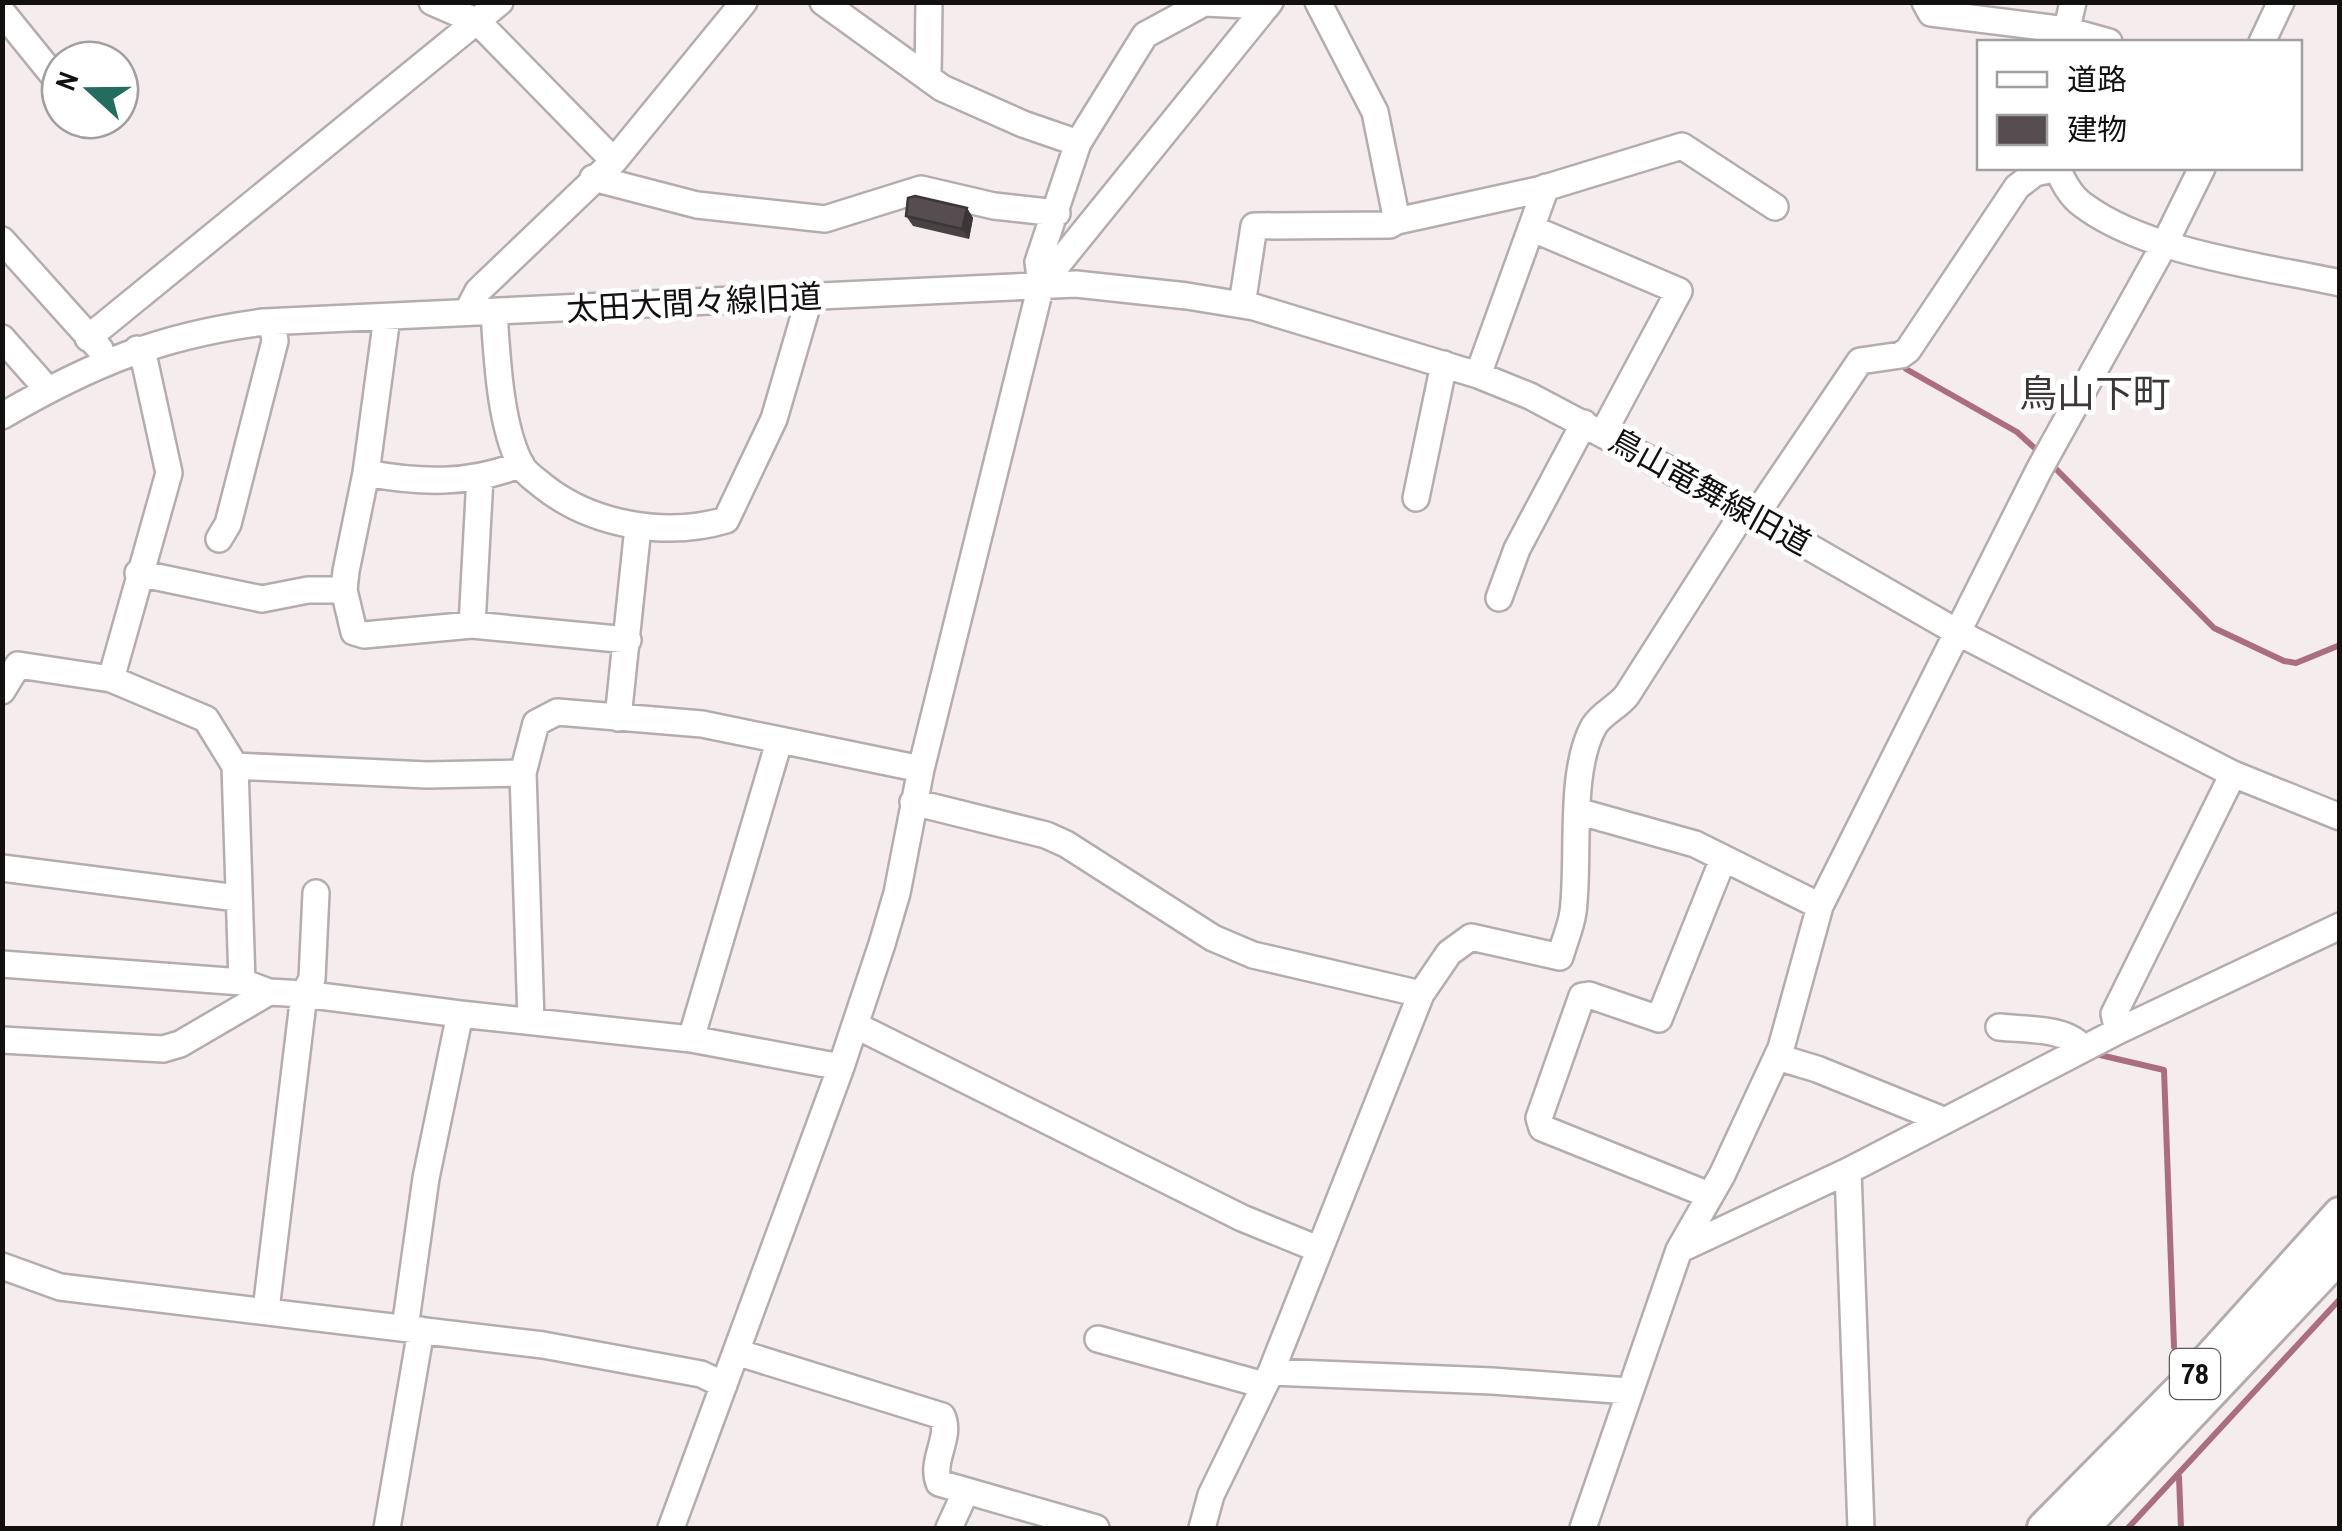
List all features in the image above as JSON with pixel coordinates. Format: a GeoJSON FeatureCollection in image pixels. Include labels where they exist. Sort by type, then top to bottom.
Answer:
{"type":"FeatureCollection","features":[{"type":"Feature","properties":{"kind":"main road","name":"78"},"geometry":{"type":"LineString","coordinates":[[2044,1528],[2194,1376],[2340,1214]]}},
{"type":"Feature","properties":{"kind":"main road","name":"78"},"geometry":{"type":"LineString","coordinates":[[2082,1528],[2340,1255]]}},
{"type":"Feature","properties":{"kind":"street"},"geometry":{"type":"LineString","coordinates":[[432,2],[478,22],[604,169],[697,205],[825,219],[920,188],[994,206],[1057,212]]}},
{"type":"Feature","properties":{"kind":"street"},"geometry":{"type":"LineString","coordinates":[[88,338],[500,2]]}},
{"type":"Feature","properties":{"kind":"street"},"geometry":{"type":"LineString","coordinates":[[466,312],[478,291],[604,169],[744,2]]}},
{"type":"Feature","properties":{"kind":"street"},"geometry":{"type":"LineString","coordinates":[[822,2],[942,88],[1023,124],[1078,143]]}},
{"type":"Feature","properties":{"kind":"street"},"geometry":{"type":"LineString","coordinates":[[928,78],[929,2]]}},
{"type":"Feature","properties":{"kind":"street"},"geometry":{"type":"LineString","coordinates":[[1318,2],[1375,112],[1397,221]]}},
{"type":"Feature","properties":{"kind":"street"},"geometry":{"type":"LineString","coordinates":[[1925,2],[1931,14],[2094,40]]}},
{"type":"Feature","properties":{"kind":"street"},"geometry":{"type":"LineString","coordinates":[[2065,36],[2074,2]]}},
{"type":"Feature","properties":{"kind":"street"},"geometry":{"type":"LineString","coordinates":[[2263,40],[2281,2]]}},
{"type":"Feature","properties":{"kind":"street"},"geometry":{"type":"LineString","coordinates":[[671,1528],[856,1025],[897,893],[913,802],[1041,285],[1038,262],[1078,143],[1145,36],[1204,4],[1268,4]]}},
{"type":"Feature","properties":{"kind":"street"},"geometry":{"type":"LineString","coordinates":[[1041,285],[1268,4]]}},
{"type":"Feature","properties":{"kind":"street"},"geometry":{"type":"LineString","coordinates":[[2,12],[40,59]]}},
{"type":"Feature","properties":{"kind":"street"},"geometry":{"type":"LineString","coordinates":[[1242,305],[1254,226],[1390,225],[1546,187],[1682,146],[1775,208]]}},
{"type":"Feature","properties":{"kind":"street"},"geometry":{"type":"LineString","coordinates":[[1202,1528],[1211,1495],[1268,1379],[1421,994],[1449,952],[1471,937],[1560,957],[1573,912],[1577,811],[1587,742],[1596,723],[1614,711],[1628,694],[1750,513],[1860,361],[1901,355],[1908,350],[2017,187],[2036,173],[2049,170]]}},
{"type":"Feature","properties":{"kind":"street"},"geometry":{"type":"LineString","coordinates":[[2058,170],[2070,193],[2084,206],[2164,244],[2340,284]]}},
{"type":"Feature","properties":{"kind":"street"},"geometry":{"type":"LineString","coordinates":[[1582,1528],[1679,1250],[1752,1116],[1778,1057],[1820,906],[2039,470],[2201,170]]}},
{"type":"Feature","properties":{"kind":"street"},"geometry":{"type":"LineString","coordinates":[[1478,375],[1546,187]]}},
{"type":"Feature","properties":{"kind":"street"},"geometry":{"type":"LineString","coordinates":[[1499,598],[1516,549],[1678,292],[1531,228]]}},
{"type":"Feature","properties":{"kind":"street"},"geometry":{"type":"LineString","coordinates":[[2,240],[111,359]]}},
{"type":"Feature","properties":{"kind":"street","name":"鳥山竜舞線旧道"},"geometry":{"type":"LineString","coordinates":[[1041,285],[1076,284],[1242,305],[1478,375],[1594,428],[1957,632],[2233,774],[2340,817]]}},
{"type":"Feature","properties":{"kind":"street","name":"太田大間々線旧道"},"geometry":{"type":"LineString","coordinates":[[2,416],[137,349],[214,330],[272,322],[1041,285]]}},
{"type":"Feature","properties":{"kind":"street"},"geometry":{"type":"LineString","coordinates":[[494,313],[502,398],[518,456],[529,474],[575,509],[638,527],[711,524],[726,520],[774,419],[810,296]]}},
{"type":"Feature","properties":{"kind":"street"},"geometry":{"type":"LineString","coordinates":[[387,317],[366,474],[344,590],[354,632],[364,636],[472,625],[628,640]]}},
{"type":"Feature","properties":{"kind":"street"},"geometry":{"type":"LineString","coordinates":[[219,539],[228,524],[275,341],[272,322]]}},
{"type":"Feature","properties":{"kind":"street"},"geometry":{"type":"LineString","coordinates":[[2,338],[48,390]]}},
{"type":"Feature","properties":{"kind":"street"},"geometry":{"type":"LineString","coordinates":[[111,679],[138,572],[169,473],[145,363],[137,349]]}},
{"type":"Feature","properties":{"kind":"street"},"geometry":{"type":"LineString","coordinates":[[1416,498],[1444,364]]}},
{"type":"Feature","properties":{"kind":"street"},"geometry":{"type":"LineString","coordinates":[[366,474],[419,483],[480,476],[518,456]]}},
{"type":"Feature","properties":{"kind":"street"},"geometry":{"type":"LineString","coordinates":[[472,625],[480,476]]}},
{"type":"Feature","properties":{"kind":"street"},"geometry":{"type":"LineString","coordinates":[[618,718],[638,527]]}},
{"type":"Feature","properties":{"kind":"street"},"geometry":{"type":"LineString","coordinates":[[138,572],[262,599],[308,590],[344,590]]}},
{"type":"Feature","properties":{"kind":"street"},"geometry":{"type":"LineString","coordinates":[[2,691],[18,666],[111,679],[206,720],[235,766],[242,982]]}},
{"type":"Feature","properties":{"kind":"street"},"geometry":{"type":"LineString","coordinates":[[531,1021],[524,773],[536,723],[557,712],[702,724],[921,770]]}},
{"type":"Feature","properties":{"kind":"street"},"geometry":{"type":"LineString","coordinates":[[691,1039],[780,742]]}},
{"type":"Feature","properties":{"kind":"street"},"geometry":{"type":"LineString","coordinates":[[235,766],[428,775],[524,773]]}},
{"type":"Feature","properties":{"kind":"street"},"geometry":{"type":"LineString","coordinates":[[2118,1031],[2114,1014],[2233,774]]}},
{"type":"Feature","properties":{"kind":"street"},"geometry":{"type":"LineString","coordinates":[[913,802],[1056,839],[1212,938],[1253,955],[1421,994]]}},
{"type":"Feature","properties":{"kind":"street"},"geometry":{"type":"LineString","coordinates":[[1577,811],[1695,844],[1820,906]]}},
{"type":"Feature","properties":{"kind":"street"},"geometry":{"type":"LineString","coordinates":[[1709,1196],[1542,1128],[1539,1118],[1582,996],[1660,1020],[1723,860]]}},
{"type":"Feature","properties":{"kind":"street"},"geometry":{"type":"LineString","coordinates":[[2,868],[237,898]]}},
{"type":"Feature","properties":{"kind":"street"},"geometry":{"type":"LineString","coordinates":[[266,1310],[304,994],[312,979],[316,894]]}},
{"type":"Feature","properties":{"kind":"street"},"geometry":{"type":"LineString","coordinates":[[1679,1250],[1848,1171],[2118,1031],[2340,926]]}},
{"type":"Feature","properties":{"kind":"street"},"geometry":{"type":"LineString","coordinates":[[2,964],[242,982],[270,992],[691,1039],[841,1066]]}},
{"type":"Feature","properties":{"kind":"street"},"geometry":{"type":"LineString","coordinates":[[2,1040],[163,1049],[180,1044],[270,992]]}},
{"type":"Feature","properties":{"kind":"street"},"geometry":{"type":"LineString","coordinates":[[387,1528],[413,1329],[426,1178],[460,1014]]}},
{"type":"Feature","properties":{"kind":"street"},"geometry":{"type":"LineString","coordinates":[[856,1025],[1242,1218],[1318,1249]]}},
{"type":"Feature","properties":{"kind":"street"},"geometry":{"type":"LineString","coordinates":[[1999,1027],[2064,1035],[2076,1039],[2083,1049]]}},
{"type":"Feature","properties":{"kind":"street"},"geometry":{"type":"LineString","coordinates":[[1778,1057],[1853,1082],[1943,1120]]}},
{"type":"Feature","properties":{"kind":"street"},"geometry":{"type":"LineString","coordinates":[[1848,1171],[1861,1528]]}},
{"type":"Feature","properties":{"kind":"street"},"geometry":{"type":"LineString","coordinates":[[2,1266],[60,1286],[543,1345],[701,1374],[724,1385]]}},
{"type":"Feature","properties":{"kind":"street"},"geometry":{"type":"LineString","coordinates":[[1098,1340],[1268,1379],[1474,1380],[1629,1391]]}},
{"type":"Feature","properties":{"kind":"street"},"geometry":{"type":"LineString","coordinates":[[736,1352],[942,1416],[946,1424],[934,1471],[939,1483],[1096,1528]]}},
{"type":"Feature","properties":{"kind":"street"},"geometry":{"type":"LineString","coordinates":[[949,1528],[966,1491]]}},
{"type":"Feature","properties":{"kind":"building"},"geometry":{"type":"Polygon","coordinates":[[[915,196],[967,208],[962,229],[906,216],[908,198],[915,196]]]}},
{"type":"Feature","properties":{"kind":"waterway"},"geometry":{"type":"LineString","coordinates":[[1906,369],[2017,432],[2040,453]]}},
{"type":"Feature","properties":{"kind":"waterway"},"geometry":{"type":"LineString","coordinates":[[2049,462],[2214,628],[2296,663],[2340,645]]}},
{"type":"Feature","properties":{"kind":"waterway"},"geometry":{"type":"LineString","coordinates":[[2100,1055],[2164,1070],[2174,1347]]}},
{"type":"Feature","properties":{"kind":"waterway"},"geometry":{"type":"LineString","coordinates":[[2128,1528],[2340,1299]]}},
{"type":"Feature","properties":{"kind":"waterway"},"geometry":{"type":"LineString","coordinates":[[2179,1477],[2181,1528]]}},
{"type":"Feature","properties":{"kind":"district","name":"鳥山下町"},"geometry":{"type":"Point","coordinates":[2095,394]}}]}
